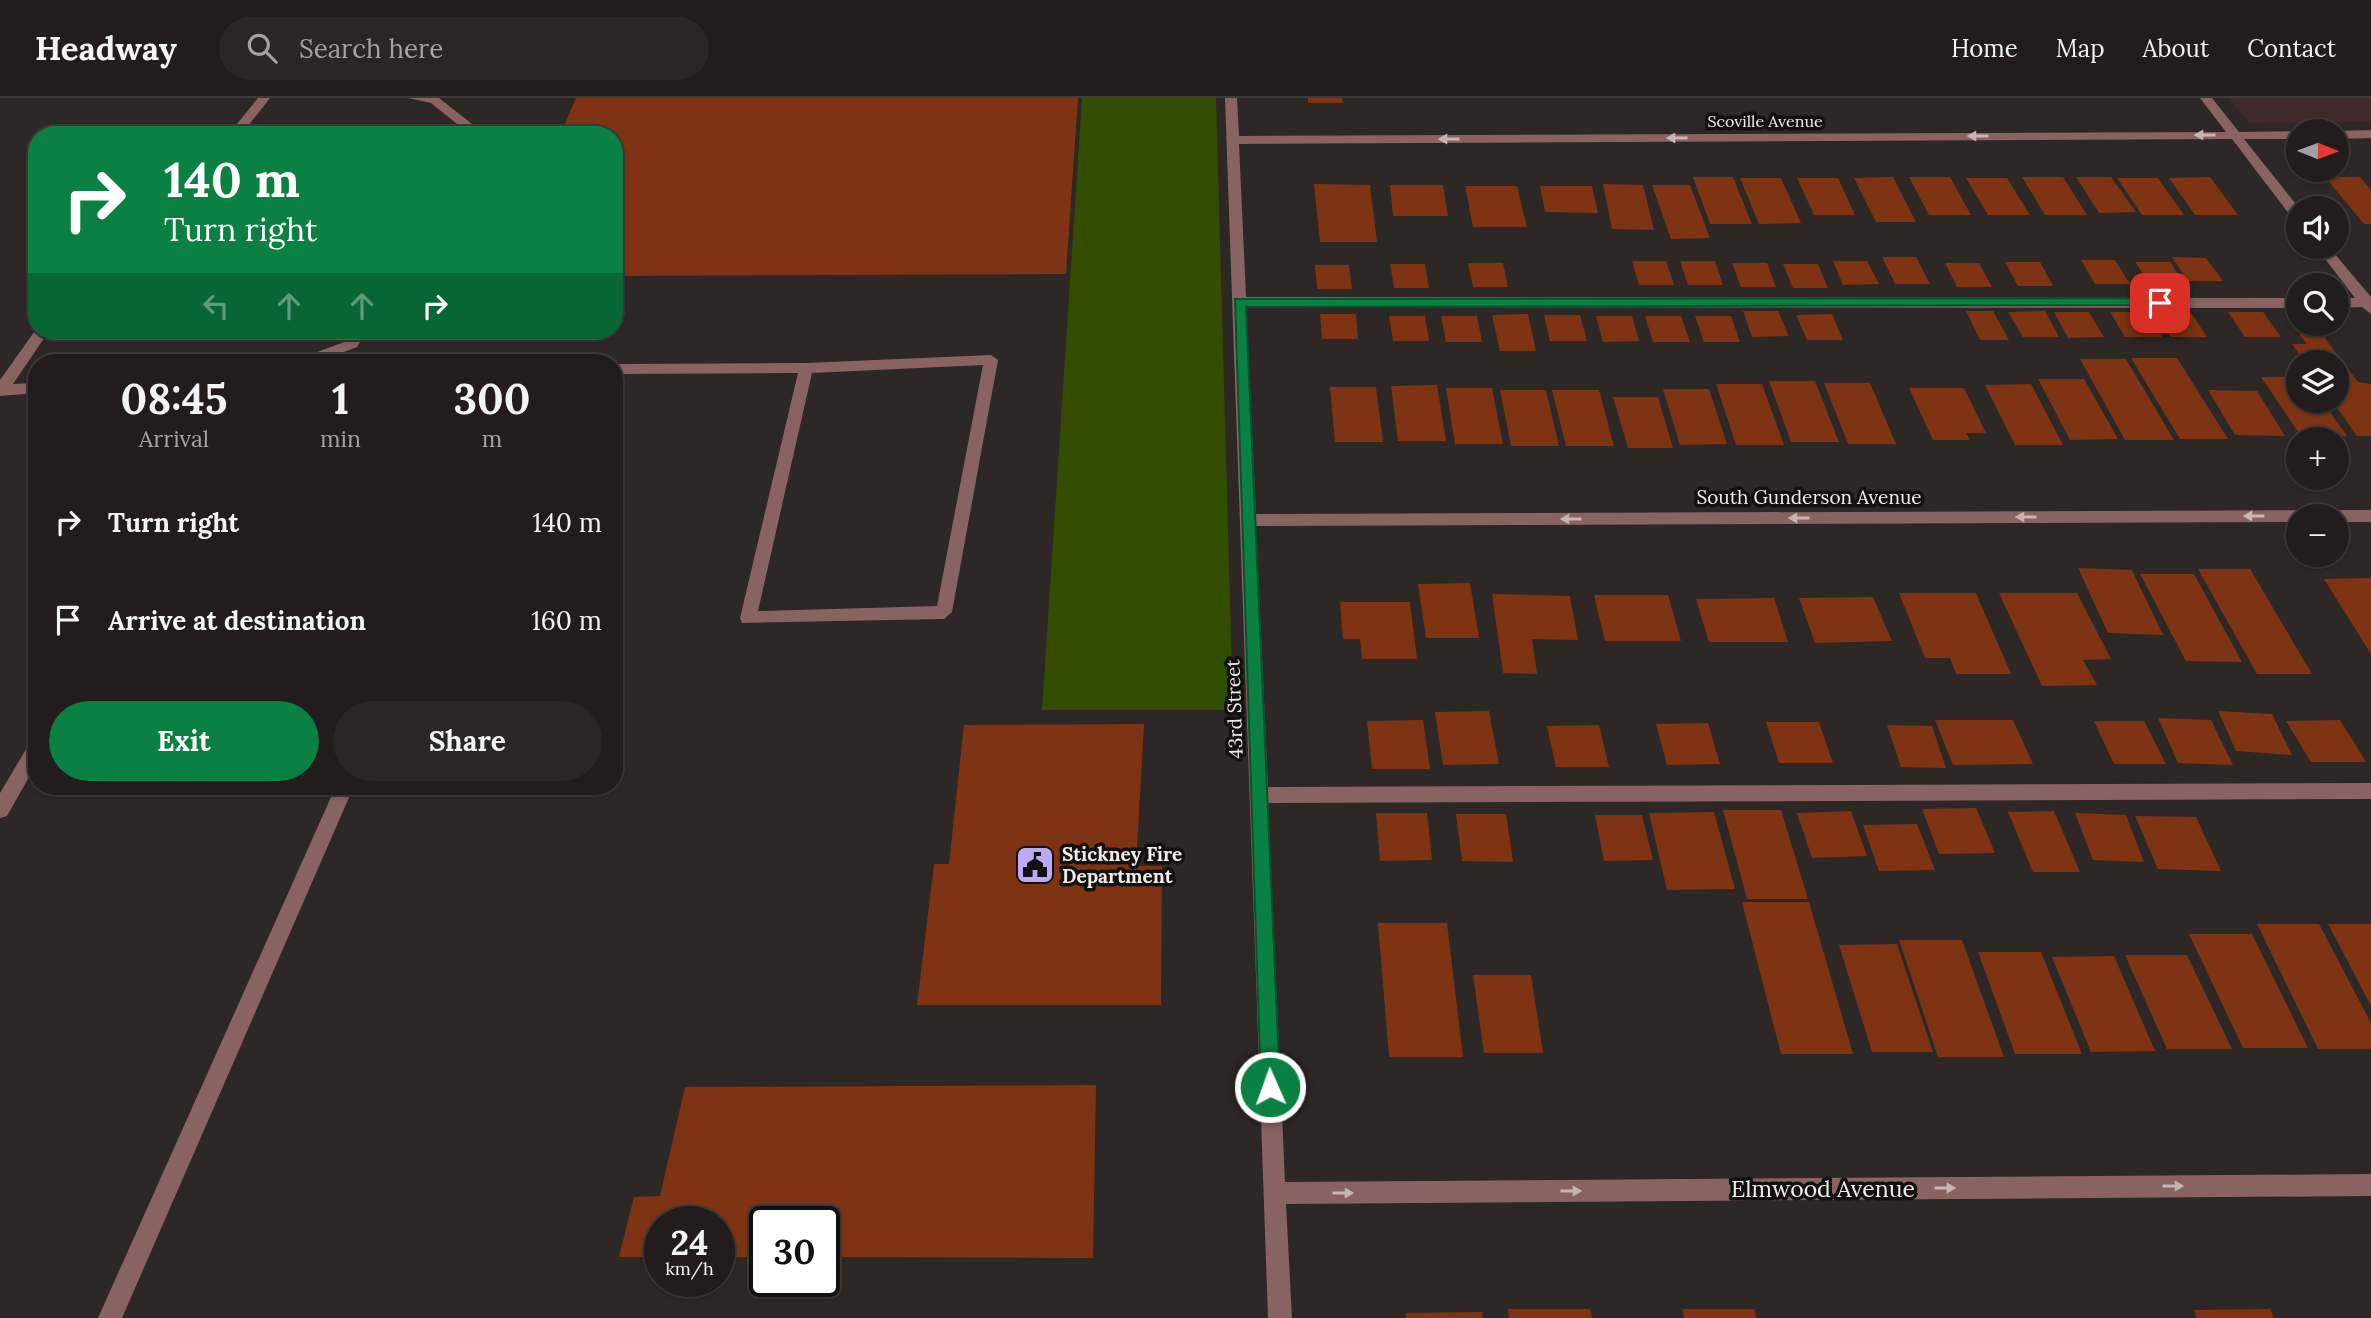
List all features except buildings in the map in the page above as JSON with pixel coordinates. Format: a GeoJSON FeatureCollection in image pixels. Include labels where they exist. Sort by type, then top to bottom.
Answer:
{"type":"FeatureCollection","features":[{"type":"Feature","properties":{"kind":"street"},"geometry":{"type":"LineString","coordinates":[[241,126],[264,98]]}},
{"type":"Feature","properties":{"kind":"street"},"geometry":{"type":"LineString","coordinates":[[414,98],[434,100],[467,126]]}},
{"type":"Feature","properties":{"kind":"street","name":"43rd Street"},"geometry":{"type":"LineString","coordinates":[[1231,98],[1280,1318]]}},
{"type":"Feature","properties":{"kind":"street"},"geometry":{"type":"LineString","coordinates":[[2206,98],[2286,201]]}},
{"type":"Feature","properties":{"kind":"street"},"geometry":{"type":"LineString","coordinates":[[2349,135],[2371,134]]}},
{"type":"Feature","properties":{"kind":"street","name":"Scoville Avenue"},"geometry":{"type":"LineString","coordinates":[[1233,140],[2286,135]]}},
{"type":"Feature","properties":{"kind":"street"},"geometry":{"type":"LineString","coordinates":[[2332,259],[2369,305]]}},
{"type":"Feature","properties":{"kind":"street"},"geometry":{"type":"LineString","coordinates":[[1240,302],[2286,303]]}},
{"type":"Feature","properties":{"kind":"street"},"geometry":{"type":"LineString","coordinates":[[2349,304],[2369,305]]}},
{"type":"Feature","properties":{"kind":"street"},"geometry":{"type":"LineString","coordinates":[[1,390],[36,340]]}},
{"type":"Feature","properties":{"kind":"street"},"geometry":{"type":"LineString","coordinates":[[325,354],[352,344],[354,340]]}},
{"type":"Feature","properties":{"kind":"street"},"geometry":{"type":"LineString","coordinates":[[623,369],[806,368],[991,360],[944,612],[748,618],[806,368]]}},
{"type":"Feature","properties":{"kind":"street"},"geometry":{"type":"LineString","coordinates":[[1,390],[28,388]]}},
{"type":"Feature","properties":{"kind":"street","name":"South Gunderson Avenue"},"geometry":{"type":"LineString","coordinates":[[1248,520],[2371,516]]}},
{"type":"Feature","properties":{"kind":"street"},"geometry":{"type":"LineString","coordinates":[[0,810],[28,762]]}},
{"type":"Feature","properties":{"kind":"street"},"geometry":{"type":"LineString","coordinates":[[1259,795],[2371,791]]}},
{"type":"Feature","properties":{"kind":"street"},"geometry":{"type":"LineString","coordinates":[[110,1318],[341,795]]}},
{"type":"Feature","properties":{"kind":"street","name":"Elmwood Avenue"},"geometry":{"type":"LineString","coordinates":[[1275,1193],[2371,1185]]}},
{"type":"Feature","properties":{"kind":"shaded area"},"geometry":{"type":"Polygon","coordinates":[[[2229,98],[2371,98],[2371,122],[2349,122],[2349,119],[2286,119],[2286,123],[2249,123],[2229,98]]]}},
{"type":"Feature","properties":{"kind":"green space"},"geometry":{"type":"Polygon","coordinates":[[[1082,98],[1216,98],[1233,710],[1042,710],[1082,98]]]}},
{"type":"Feature","properties":{"kind":"place","name":"Stickney Fire Department"},"geometry":{"type":"Point","coordinates":[1035,865]}},
{"type":"Feature","properties":{"kind":"route"},"geometry":{"type":"LineString","coordinates":[[1270,1087],[1240,302],[2160,303]]}}]}
